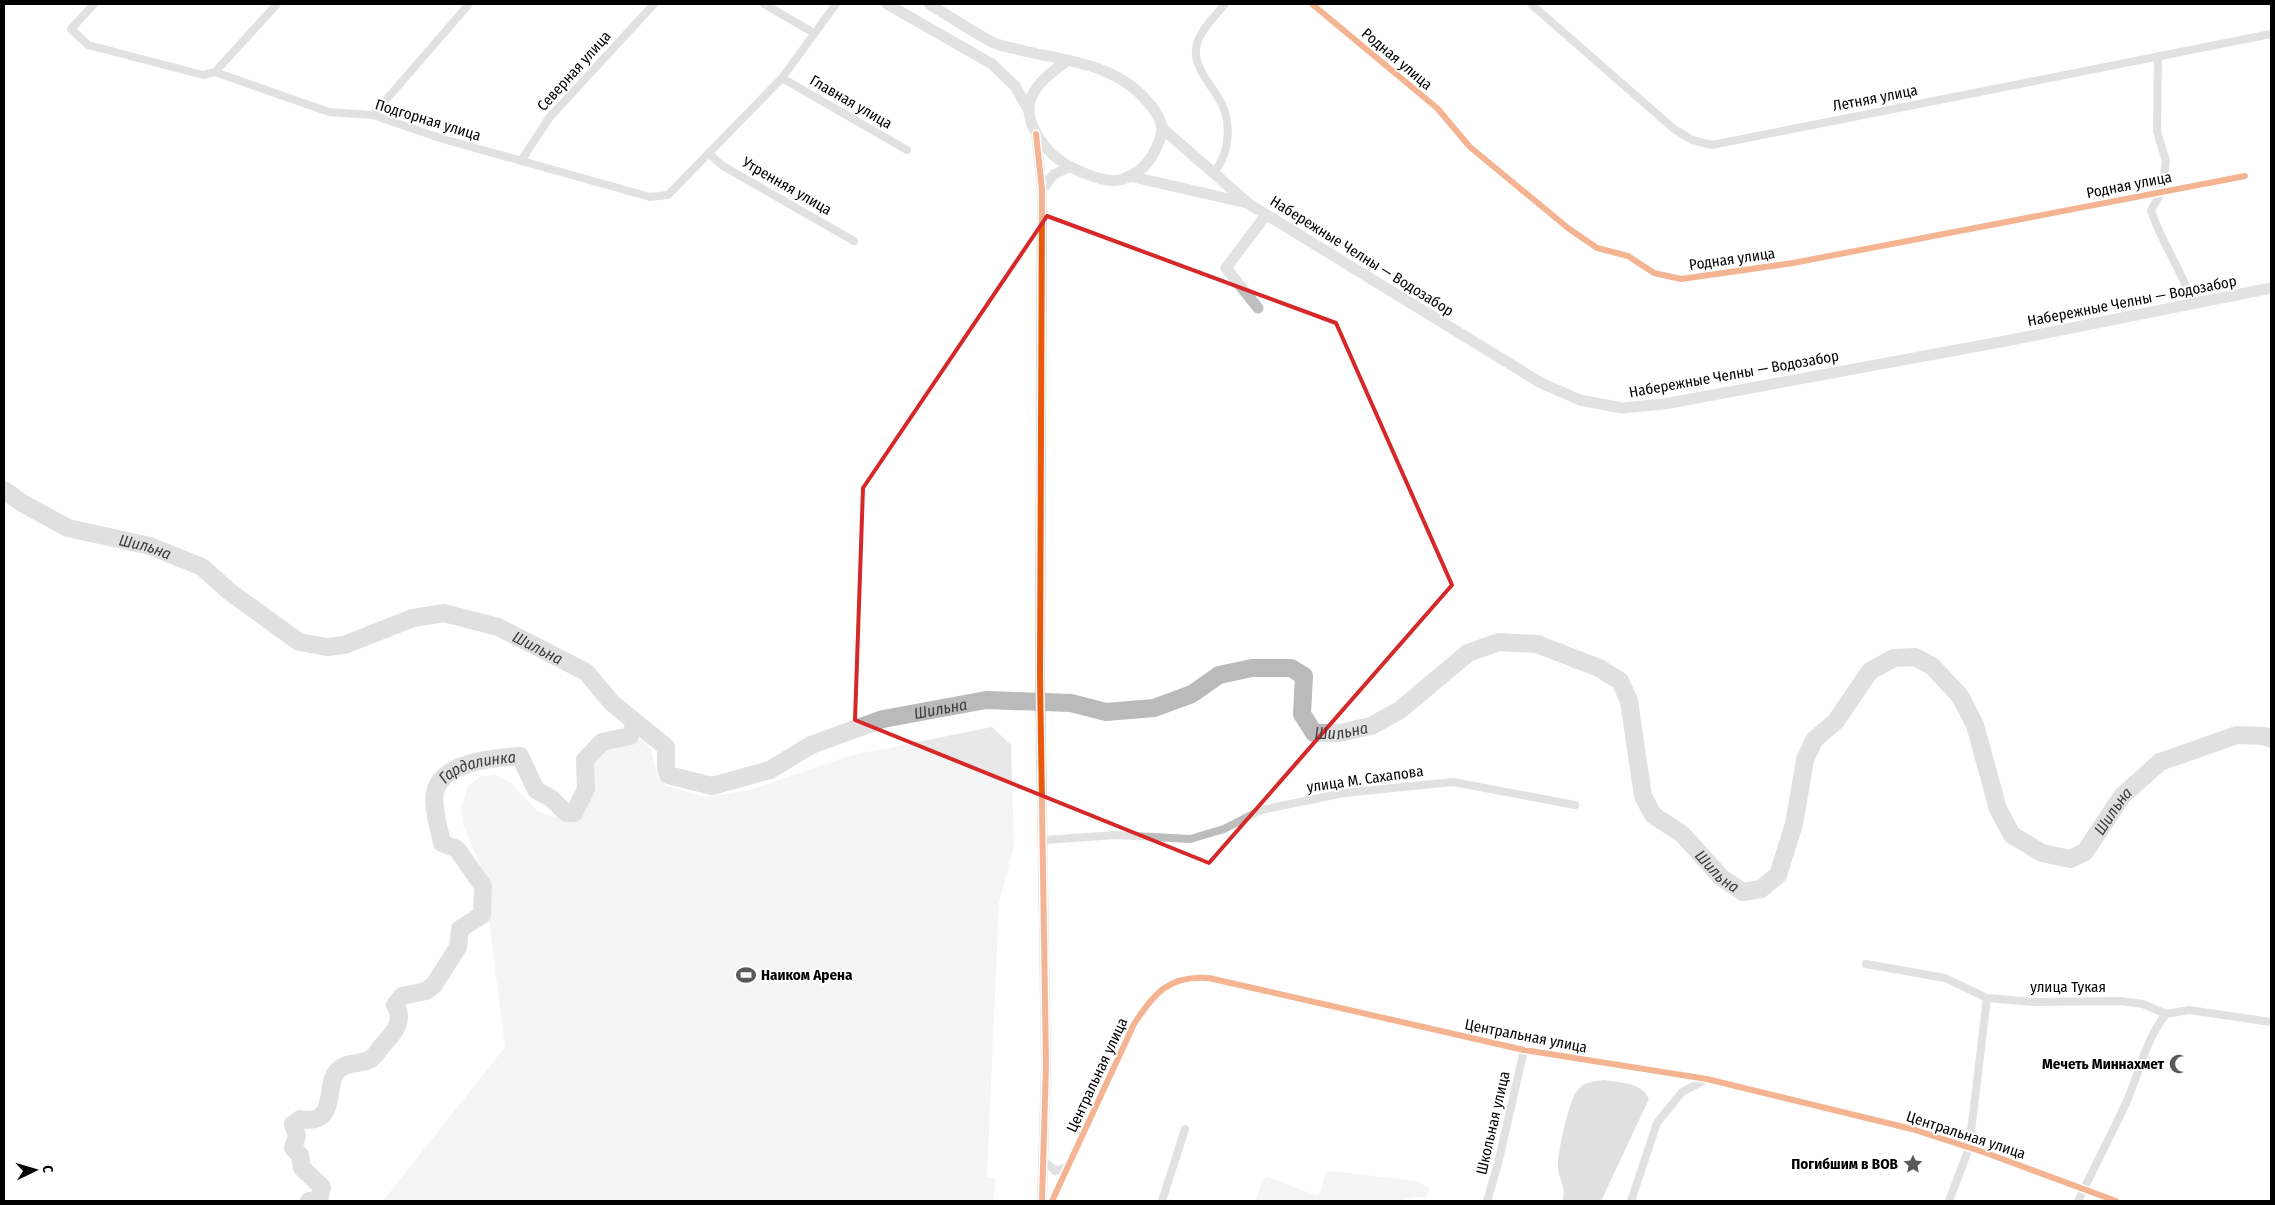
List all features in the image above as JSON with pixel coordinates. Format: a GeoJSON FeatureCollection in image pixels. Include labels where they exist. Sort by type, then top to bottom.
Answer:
{"type":"FeatureCollection","features":[{"type":"Feature","properties":{"kind":"main road","name":"Набережные Челны — Водозабор"},"geometry":{"type":"LineString","coordinates":[[887,4],[992,64],[1016,86],[1028,109],[1036,134],[1049,152],[1071,167],[1097,178],[1122,180],[1129,176],[1248,204]]}},
{"type":"Feature","properties":{"kind":"main road","name":"Набережные Челны — Водозабор"},"geometry":{"type":"LineString","coordinates":[[929,4],[996,44],[1067,61],[1089,63],[1110,73],[1140,92],[1154,108],[1162,128],[1248,204],[1541,383],[1580,400],[1622,408],[1664,404],[2193,305],[2271,288]]}},
{"type":"Feature","properties":{"kind":"main road"},"geometry":{"type":"LineString","coordinates":[[1028,109],[1041,80],[1067,61]]}},
{"type":"Feature","properties":{"kind":"main road"},"geometry":{"type":"LineString","coordinates":[[1129,176],[1144,168],[1156,149],[1162,128]]}},
{"type":"Feature","properties":{"kind":"main road"},"geometry":{"type":"LineString","coordinates":[[1258,308],[1226,268],[1266,215]]}},
{"type":"Feature","properties":{"kind":"street","name":"Подгорная улица"},"geometry":{"type":"LineString","coordinates":[[94,4],[71,29],[88,45],[203,75],[216,72],[329,112],[373,116],[443,139],[650,198],[668,195],[708,152]]}},
{"type":"Feature","properties":{"kind":"street"},"geometry":{"type":"LineString","coordinates":[[216,72],[277,4]]}},
{"type":"Feature","properties":{"kind":"street"},"geometry":{"type":"LineString","coordinates":[[373,116],[469,4]]}},
{"type":"Feature","properties":{"kind":"street","name":"Северная улица"},"geometry":{"type":"LineString","coordinates":[[521,161],[549,118],[654,4]]}},
{"type":"Feature","properties":{"kind":"street"},"geometry":{"type":"LineString","coordinates":[[764,4],[814,33]]}},
{"type":"Feature","properties":{"kind":"street"},"geometry":{"type":"LineString","coordinates":[[708,152],[782,78],[836,4]]}},
{"type":"Feature","properties":{"kind":"street"},"geometry":{"type":"LineString","coordinates":[[1214,173],[1226,152],[1228,128],[1218,96],[1203,76],[1195,50],[1200,38],[1225,4]]}},
{"type":"Feature","properties":{"kind":"street","name":"Родная улица"},"geometry":{"type":"LineString","coordinates":[[1312,4],[1436,108],[1470,146],[1568,228],[1597,248],[1628,256],[1654,273],[1681,279],[1803,261],[2245,176]]}},
{"type":"Feature","properties":{"kind":"street","name":"Летняя улица"},"geometry":{"type":"LineString","coordinates":[[1531,4],[1674,128],[1692,140],[1712,145],[2271,34]]}},
{"type":"Feature","properties":{"kind":"street"},"geometry":{"type":"LineString","coordinates":[[2158,56],[2158,131],[2166,162],[2162,191],[2151,210],[2156,225],[2187,284],[2193,305]]}},
{"type":"Feature","properties":{"kind":"street","name":"Главная улица"},"geometry":{"type":"LineString","coordinates":[[782,78],[907,150]]}},
{"type":"Feature","properties":{"kind":"street"},"geometry":{"type":"LineString","coordinates":[[1036,134],[1042,190],[1040,676],[1046,1065],[1042,1201]]}},
{"type":"Feature","properties":{"kind":"street","name":"Утренняя улица"},"geometry":{"type":"LineString","coordinates":[[708,152],[723,166],[854,241]]}},
{"type":"Feature","properties":{"kind":"street"},"geometry":{"type":"LineString","coordinates":[[1042,190],[1054,174],[1071,167]]}},
{"type":"Feature","properties":{"kind":"street","name":"улица М. Сахапова"},"geometry":{"type":"LineString","coordinates":[[1044,840],[1116,835],[1190,839],[1224,829],[1261,810],[1270,808],[1344,793],[1453,782],[1575,805]]}},
{"type":"Feature","properties":{"kind":"street","name":"улица Тукая"},"geometry":{"type":"LineString","coordinates":[[1866,964],[1945,978],[1987,998],[2035,1002],[2120,1001],[2144,1004],[2166,1014]]}},
{"type":"Feature","properties":{"kind":"street","name":"Центральная улица"},"geometry":{"type":"LineString","coordinates":[[1052,1201],[1134,1024],[1148,1002],[1165,986],[1179,979],[1190,977],[1208,978],[1524,1050],[1707,1079],[1912,1129],[2116,1201]]}},
{"type":"Feature","properties":{"kind":"street"},"geometry":{"type":"LineString","coordinates":[[1950,1201],[1969,1148],[1987,998]]}},
{"type":"Feature","properties":{"kind":"street"},"geometry":{"type":"LineString","coordinates":[[2078,1201],[2090,1180],[2128,1099],[2153,1032],[2166,1014],[2189,1010],[2271,1022]]}},
{"type":"Feature","properties":{"kind":"street","name":"Школьная улица"},"geometry":{"type":"LineString","coordinates":[[1487,1201],[1498,1164],[1524,1050]]}},
{"type":"Feature","properties":{"kind":"street"},"geometry":{"type":"LineString","coordinates":[[1682,1092],[1685,1075]]}},
{"type":"Feature","properties":{"kind":"street"},"geometry":{"type":"LineString","coordinates":[[1631,1201],[1657,1123],[1682,1092],[1707,1079]]}},
{"type":"Feature","properties":{"kind":"street"},"geometry":{"type":"LineString","coordinates":[[1162,1201],[1185,1128]]}},
{"type":"Feature","properties":{"kind":"street"},"geometry":{"type":"LineString","coordinates":[[1044,1161],[1055,1171],[1067,1167]]}},
{"type":"Feature","properties":{"kind":"highlighted area"},"geometry":{"type":"Polygon","coordinates":[[[1047,216],[1336,323],[1452,585],[1209,863],[855,720],[863,488],[1047,216]]]}},
{"type":"Feature","properties":{"kind":"shaded area","name":"Наиком Арена"},"geometry":{"type":"Polygon","coordinates":[[[992,727],[1011,745],[1014,846],[999,902],[987,1177],[995,1178],[994,1201],[383,1201],[505,1047],[483,873],[463,824],[461,807],[468,786],[481,776],[495,775],[510,782],[537,811],[556,818],[574,817],[591,792],[590,773],[595,753],[605,739],[614,735],[626,734],[642,740],[651,749],[657,776],[665,785],[703,797],[749,790],[849,756],[992,727]]]}},
{"type":"Feature","properties":{"kind":"shaded area"},"geometry":{"type":"Polygon","coordinates":[[[1604,1080],[1636,1086],[1646,1093],[1649,1099],[1601,1201],[1563,1201],[1564,1190],[1558,1160],[1570,1106],[1576,1092],[1582,1086],[1604,1080]]]}},
{"type":"Feature","properties":{"kind":"shaded area"},"geometry":{"type":"Polygon","coordinates":[[[1332,1171],[1416,1181],[1430,1189],[1426,1197],[1413,1197],[1400,1201],[1255,1201],[1263,1179],[1268,1177],[1315,1195],[1321,1192],[1325,1173],[1332,1171]]]}},
{"type":"Feature","properties":{"kind":"waterway","name":"Шильна"},"geometry":{"type":"LineString","coordinates":[[4,490],[22,503],[68,528],[150,546],[202,567],[230,592],[299,642],[327,647],[344,645],[413,618],[444,613],[498,627],[586,672],[612,703],[666,747],[666,769],[668,775],[712,786],[770,770],[811,745],[883,719],[986,700],[1071,703],[1106,712],[1154,708],[1192,694],[1219,675],[1252,668],[1291,668],[1304,676],[1302,714],[1314,733],[1339,733],[1371,726],[1400,710],[1468,653],[1499,642],[1537,644],[1599,668],[1620,681],[1629,701],[1643,796],[1653,815],[1682,834],[1722,878],[1743,892],[1761,889],[1778,875],[1794,824],[1805,760],[1814,740],[1836,721],[1870,671],[1894,658],[1915,657],[1932,666],[1960,696],[1975,725],[1998,809],[2012,835],[2042,853],[2070,859],[2085,852],[2122,796],[2160,762],[2237,735],[2264,736],[2271,739]]}},
{"type":"Feature","properties":{"kind":"waterway","name":"Гардалинка"},"geometry":{"type":"LineString","coordinates":[[309,1201],[319,1200],[322,1187],[302,1168],[300,1155],[293,1148],[297,1136],[293,1124],[300,1119],[313,1120],[326,1111],[331,1085],[338,1070],[346,1065],[367,1061],[373,1057],[396,1028],[399,1017],[395,1005],[402,996],[426,991],[434,985],[458,947],[460,929],[482,915],[483,886],[457,849],[442,843],[434,804],[435,792],[440,782],[448,774],[471,763],[520,756],[536,790],[552,799],[566,813],[574,813],[586,789],[585,760],[602,742],[630,736],[635,724]]}},
{"type":"Feature","properties":{"kind":"cycle path"},"geometry":{"type":"LineString","coordinates":[[1312,4],[1437,108],[1470,147],[1568,228],[1597,248],[1628,256],[1654,273],[1681,279],[1793,263],[2245,176]]}},
{"type":"Feature","properties":{"kind":"cycle path"},"geometry":{"type":"LineString","coordinates":[[1036,134],[1042,190],[1040,676],[1046,1065],[1042,1201]]}},
{"type":"Feature","properties":{"kind":"cycle path"},"geometry":{"type":"LineString","coordinates":[[1052,1201],[1134,1024],[1149,1003],[1164,988],[1173,983],[1195,978],[1209,978],[1524,1050],[1707,1079],[1912,1129],[1986,1153],[2116,1201]]}},
{"type":"Feature","properties":{"kind":"place","name":"Наиком Арена"},"geometry":{"type":"Point","coordinates":[746,975]}},
{"type":"Feature","properties":{"kind":"place","name":"Мечеть Миннахмет"},"geometry":{"type":"Point","coordinates":[2179,1064]}},
{"type":"Feature","properties":{"kind":"place","name":"Погибшим в ВОВ"},"geometry":{"type":"Point","coordinates":[1913,1164]}}]}
